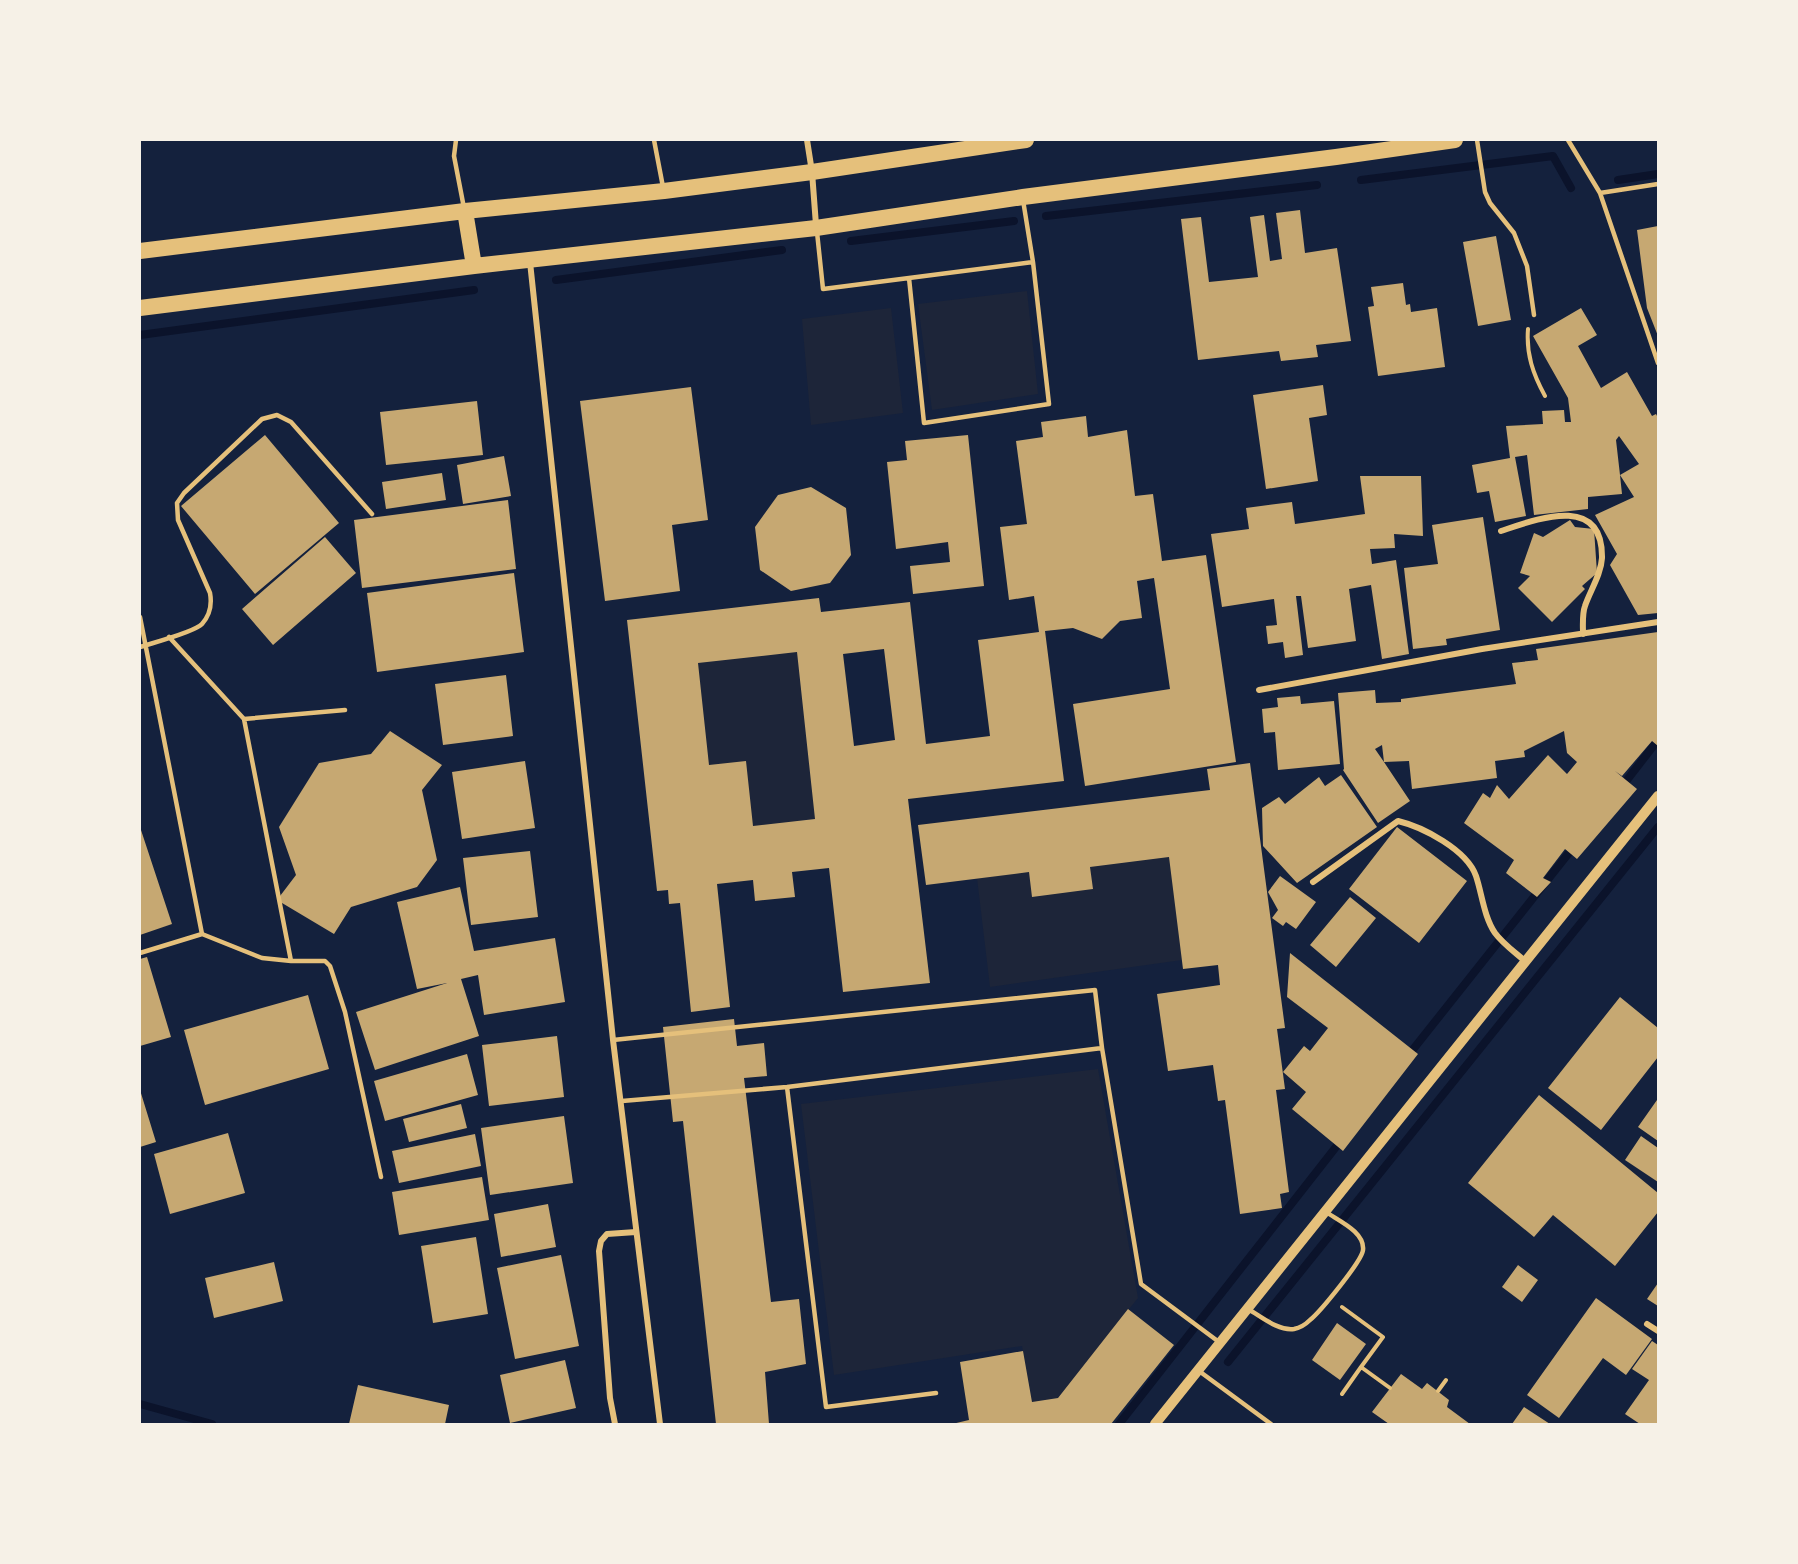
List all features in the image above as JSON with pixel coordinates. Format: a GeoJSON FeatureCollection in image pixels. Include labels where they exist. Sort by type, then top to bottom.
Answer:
{"type":"FeatureCollection","features":[{"type":"Feature","properties":{"kind":"highway"},"geometry":{"type":"LineString","coordinates":[[140,251],[465,211],[664,191],[812,172],[1026,140]]}},
{"type":"Feature","properties":{"kind":"highway"},"geometry":{"type":"LineString","coordinates":[[140,308],[474,266],[816,228],[1023,197],[1455,140]]}},
{"type":"Feature","properties":{"kind":"highway"},"geometry":{"type":"LineString","coordinates":[[465,211],[474,266]]}},
{"type":"Feature","properties":{"kind":"street"},"geometry":{"type":"LineString","coordinates":[[807,140],[816,228]]}},
{"type":"Feature","properties":{"kind":"street"},"geometry":{"type":"LineString","coordinates":[[530,260],[613,1040],[660,1425]]}},
{"type":"Feature","properties":{"kind":"street"},"geometry":{"type":"LineString","coordinates":[[1501,531],[1545,517],[1566,514],[1581,518],[1598,533],[1602,558],[1596,580],[1584,608],[1583,634]]}},
{"type":"Feature","properties":{"kind":"street"},"geometry":{"type":"LineString","coordinates":[[1259,690],[1482,649],[1659,622]]}},
{"type":"Feature","properties":{"kind":"street"},"geometry":{"type":"LineString","coordinates":[[1155,1425],[1659,796]]}},
{"type":"Feature","properties":{"kind":"street"},"geometry":{"type":"LineString","coordinates":[[1313,882],[1398,821],[1414,825],[1436,837],[1463,857],[1475,873],[1495,933],[1526,962]]}},
{"type":"Feature","properties":{"kind":"street"},"geometry":{"type":"LineString","coordinates":[[615,1425],[610,1398],[599,1251],[601,1241],[607,1234],[636,1232]]}},
{"type":"Feature","properties":{"kind":"street"},"geometry":{"type":"LineString","coordinates":[[1647,1324],[1659,1331]]}},
{"type":"Feature","properties":{"kind":"lane"},"geometry":{"type":"LineString","coordinates":[[456,140],[454,156],[465,211]]}},
{"type":"Feature","properties":{"kind":"lane"},"geometry":{"type":"LineString","coordinates":[[654,140],[664,191]]}},
{"type":"Feature","properties":{"kind":"lane"},"geometry":{"type":"LineString","coordinates":[[1477,140],[1485,192],[1490,203],[1514,233],[1527,266],[1534,315]]}},
{"type":"Feature","properties":{"kind":"lane"},"geometry":{"type":"LineString","coordinates":[[1568,140],[1600,193],[1659,363]]}},
{"type":"Feature","properties":{"kind":"lane"},"geometry":{"type":"LineString","coordinates":[[1600,193],[1659,184]]}},
{"type":"Feature","properties":{"kind":"lane"},"geometry":{"type":"LineString","coordinates":[[909,278],[924,423],[1049,404],[1033,262],[1023,197]]}},
{"type":"Feature","properties":{"kind":"lane"},"geometry":{"type":"LineString","coordinates":[[816,228],[823,289],[1033,262]]}},
{"type":"Feature","properties":{"kind":"lane"},"geometry":{"type":"LineString","coordinates":[[142,646],[197,628],[202,624],[212,602],[210,592],[178,520],[177,503],[184,493],[262,418],[278,415],[291,422],[372,514]]}},
{"type":"Feature","properties":{"kind":"lane"},"geometry":{"type":"LineString","coordinates":[[140,616],[142,646],[202,934]]}},
{"type":"Feature","properties":{"kind":"lane"},"geometry":{"type":"LineString","coordinates":[[169,638],[244,719],[291,961]]}},
{"type":"Feature","properties":{"kind":"lane"},"geometry":{"type":"LineString","coordinates":[[244,719],[345,710]]}},
{"type":"Feature","properties":{"kind":"lane"},"geometry":{"type":"LineString","coordinates":[[140,954],[202,934],[262,958],[325,961],[330,966],[345,1012],[381,1177]]}},
{"type":"Feature","properties":{"kind":"lane"},"geometry":{"type":"LineString","coordinates":[[613,1040],[1095,990],[1102,1048],[1141,1284],[1220,1342]]}},
{"type":"Feature","properties":{"kind":"lane"},"geometry":{"type":"LineString","coordinates":[[622,1101],[787,1086],[1102,1048]]}},
{"type":"Feature","properties":{"kind":"lane"},"geometry":{"type":"LineString","coordinates":[[787,1086],[826,1407],[936,1393]]}},
{"type":"Feature","properties":{"kind":"lane"},"geometry":{"type":"LineString","coordinates":[[1248,1309],[1274,1325],[1297,1329],[1310,1320],[1359,1262],[1364,1250],[1360,1237],[1326,1212]]}},
{"type":"Feature","properties":{"kind":"lane"},"geometry":{"type":"LineString","coordinates":[[1198,1370],[1271,1425]]}},
{"type":"Feature","properties":{"kind":"path"},"geometry":{"type":"LineString","coordinates":[[1534,315],[1528,329],[1527,347],[1530,364],[1545,396]]}},
{"type":"Feature","properties":{"kind":"path"},"geometry":{"type":"LineString","coordinates":[[1330,1297],[1383,1337],[1342,1394]]}},
{"type":"Feature","properties":{"kind":"path"},"geometry":{"type":"LineString","coordinates":[[1361,1367],[1390,1388]]}},
{"type":"Feature","properties":{"kind":"path"},"geometry":{"type":"LineString","coordinates":[[1438,1392],[1446,1380]]}},
{"type":"Feature","properties":{"kind":"shaded area"},"geometry":{"type":"Polygon","coordinates":[[[1027,291],[1038,394],[932,410],[918,304],[1027,291]]]}},
{"type":"Feature","properties":{"kind":"shaded area"},"geometry":{"type":"Polygon","coordinates":[[[891,308],[903,413],[811,425],[802,319],[891,308]]]}},
{"type":"Feature","properties":{"kind":"shaded area"},"geometry":{"type":"Polygon","coordinates":[[[797,652],[815,819],[753,826],[709,765],[698,663],[797,652]]]}},
{"type":"Feature","properties":{"kind":"shaded area"},"geometry":{"type":"Polygon","coordinates":[[[1169,857],[1182,960],[990,987],[977,878],[1029,872],[1033,897],[1092,889],[1090,867],[1169,857]]]}},
{"type":"Feature","properties":{"kind":"shaded area"},"geometry":{"type":"Polygon","coordinates":[[[1098,1069],[1138,1298],[1058,1398],[1032,1402],[1022,1346],[834,1375],[801,1104],[1098,1069]]]}},
{"type":"Feature","properties":{"kind":"building"},"geometry":{"type":"Polygon","coordinates":[[[1300,210],[1305,253],[1337,248],[1351,341],[1316,345],[1318,357],[1281,361],[1279,351],[1198,360],[1181,219],[1201,217],[1209,282],[1258,277],[1250,217],[1264,215],[1270,261],[1282,259],[1276,213],[1300,210]]]}},
{"type":"Feature","properties":{"kind":"building"},"geometry":{"type":"Polygon","coordinates":[[[1658,226],[1658,336],[1647,308],[1637,230],[1658,226]]]}},
{"type":"Feature","properties":{"kind":"building"},"geometry":{"type":"Polygon","coordinates":[[[1496,236],[1511,320],[1478,326],[1463,242],[1496,236]]]}},
{"type":"Feature","properties":{"kind":"building"},"geometry":{"type":"Polygon","coordinates":[[[1403,283],[1406,305],[1410,304],[1411,312],[1437,308],[1445,367],[1378,376],[1368,307],[1374,306],[1371,287],[1403,283]]]}},
{"type":"Feature","properties":{"kind":"building"},"geometry":{"type":"Polygon","coordinates":[[[1581,308],[1597,335],[1578,346],[1601,388],[1627,372],[1652,416],[1656,414],[1658,418],[1658,613],[1638,615],[1610,565],[1617,554],[1595,515],[1634,497],[1620,475],[1622,494],[1588,497],[1588,509],[1534,515],[1527,455],[1515,457],[1526,516],[1495,522],[1489,491],[1477,493],[1472,465],[1510,458],[1506,426],[1543,424],[1542,411],[1564,410],[1565,422],[1571,422],[1568,398],[1533,336],[1581,308]],[[1619,436],[1616,440],[1620,475],[1639,464],[1619,436]]]}},
{"type":"Feature","properties":{"kind":"building"},"geometry":{"type":"Polygon","coordinates":[[[1323,385],[1327,415],[1309,418],[1318,481],[1266,489],[1253,395],[1323,385]]]}},
{"type":"Feature","properties":{"kind":"building"},"geometry":{"type":"Polygon","coordinates":[[[691,387],[708,520],[672,525],[680,591],[605,601],[580,401],[691,387]]]}},
{"type":"Feature","properties":{"kind":"building"},"geometry":{"type":"Polygon","coordinates":[[[477,401],[483,455],[386,465],[380,412],[477,401]]]}},
{"type":"Feature","properties":{"kind":"building"},"geometry":{"type":"Polygon","coordinates":[[[1086,416],[1088,437],[1127,430],[1135,496],[1153,494],[1162,561],[1206,555],[1236,762],[1085,786],[1073,704],[1170,689],[1154,578],[1137,581],[1142,618],[1120,621],[1102,639],[1073,628],[1045,631],[1064,781],[908,799],[930,983],[843,992],[829,868],[792,872],[795,897],[755,901],[753,880],[717,884],[730,1007],[691,1012],[680,903],[669,904],[668,890],[657,891],[627,620],[819,598],[821,612],[910,602],[926,744],[990,736],[978,640],[1039,632],[1034,596],[1009,600],[1000,527],[1027,524],[1016,441],[1043,437],[1041,422],[1086,416]],[[884,649],[843,654],[854,746],[895,740],[884,649]],[[797,652],[698,663],[709,765],[746,761],[753,826],[815,819],[797,652]]]}},
{"type":"Feature","properties":{"kind":"building"},"geometry":{"type":"Polygon","coordinates":[[[265,435],[339,523],[255,594],[181,506],[265,435]]]}},
{"type":"Feature","properties":{"kind":"building"},"geometry":{"type":"Polygon","coordinates":[[[968,435],[984,586],[913,594],[910,566],[950,562],[948,542],[896,549],[887,462],[907,460],[905,441],[968,435]]]}},
{"type":"Feature","properties":{"kind":"building"},"geometry":{"type":"Polygon","coordinates":[[[504,456],[511,496],[463,504],[457,465],[504,456]]]}},
{"type":"Feature","properties":{"kind":"building"},"geometry":{"type":"Polygon","coordinates":[[[442,473],[446,500],[386,509],[382,482],[442,473]]]}},
{"type":"Feature","properties":{"kind":"building"},"geometry":{"type":"Polygon","coordinates":[[[1360,476],[1421,476],[1423,536],[1394,534],[1395,548],[1370,549],[1372,564],[1396,560],[1409,654],[1382,659],[1371,585],[1349,589],[1356,641],[1308,648],[1301,596],[1296,596],[1303,655],[1285,658],[1283,642],[1268,644],[1266,626],[1277,625],[1274,599],[1222,607],[1211,534],[1249,529],[1246,508],[1292,502],[1295,524],[1365,514],[1360,476]]]}},
{"type":"Feature","properties":{"kind":"building"},"geometry":{"type":"Polygon","coordinates":[[[811,487],[846,508],[851,555],[830,583],[791,591],[760,570],[755,527],[778,495],[811,487]]]}},
{"type":"Feature","properties":{"kind":"building"},"geometry":{"type":"Polygon","coordinates":[[[508,500],[516,569],[362,588],[354,520],[508,500]]]}},
{"type":"Feature","properties":{"kind":"building"},"geometry":{"type":"Polygon","coordinates":[[[1483,517],[1500,630],[1446,639],[1447,645],[1413,649],[1404,568],[1438,564],[1432,525],[1483,517]]]}},
{"type":"Feature","properties":{"kind":"building"},"geometry":{"type":"Polygon","coordinates":[[[1570,520],[1575,527],[1594,529],[1597,573],[1582,586],[1585,589],[1552,622],[1518,588],[1530,576],[1520,573],[1534,533],[1543,537],[1570,520]]]}},
{"type":"Feature","properties":{"kind":"building"},"geometry":{"type":"Polygon","coordinates":[[[325,537],[356,573],[273,645],[242,609],[325,537]]]}},
{"type":"Feature","properties":{"kind":"building"},"geometry":{"type":"Polygon","coordinates":[[[514,573],[524,652],[377,672],[367,593],[514,573]]]}},
{"type":"Feature","properties":{"kind":"building"},"geometry":{"type":"Polygon","coordinates":[[[1658,632],[1658,746],[1652,741],[1622,776],[1615,771],[1637,789],[1577,859],[1565,849],[1543,878],[1551,882],[1537,897],[1506,873],[1514,860],[1464,823],[1483,793],[1490,798],[1497,785],[1509,799],[1548,755],[1567,774],[1577,762],[1567,753],[1564,731],[1524,751],[1525,757],[1495,761],[1497,778],[1412,789],[1409,761],[1384,762],[1410,801],[1378,823],[1343,770],[1338,693],[1375,690],[1376,703],[1401,702],[1401,699],[1516,684],[1512,663],[1538,660],[1536,649],[1658,632]],[[1382,745],[1375,749],[1384,762],[1382,745]]]}},
{"type":"Feature","properties":{"kind":"building"},"geometry":{"type":"Polygon","coordinates":[[[506,675],[513,736],[443,745],[435,684],[506,675]]]}},
{"type":"Feature","properties":{"kind":"building"},"geometry":{"type":"Polygon","coordinates":[[[1300,696],[1301,704],[1334,701],[1340,764],[1278,770],[1275,732],[1264,733],[1262,709],[1278,707],[1277,698],[1300,696]]]}},
{"type":"Feature","properties":{"kind":"building"},"geometry":{"type":"Polygon","coordinates":[[[390,731],[442,765],[422,790],[437,860],[417,887],[351,907],[334,934],[277,900],[296,875],[279,827],[319,763],[371,754],[390,731]]]}},
{"type":"Feature","properties":{"kind":"building"},"geometry":{"type":"Polygon","coordinates":[[[525,761],[535,828],[462,839],[452,772],[525,761]]]}},
{"type":"Feature","properties":{"kind":"building"},"geometry":{"type":"Polygon","coordinates":[[[1250,763],[1285,1028],[1277,1029],[1285,1089],[1276,1090],[1289,1192],[1280,1194],[1282,1208],[1240,1214],[1225,1100],[1218,1101],[1213,1065],[1168,1071],[1157,994],[1220,985],[1218,965],[1183,969],[1169,857],[1090,867],[1093,889],[1032,897],[1029,872],[926,885],[918,825],[1210,790],[1207,769],[1250,763]]]}},
{"type":"Feature","properties":{"kind":"building"},"geometry":{"type":"Polygon","coordinates":[[[1341,775],[1377,827],[1297,883],[1263,846],[1262,808],[1279,797],[1285,804],[1319,777],[1325,786],[1341,775]]]}},
{"type":"Feature","properties":{"kind":"building"},"geometry":{"type":"Polygon","coordinates":[[[140,827],[172,924],[140,935],[140,827]]]}},
{"type":"Feature","properties":{"kind":"building"},"geometry":{"type":"Polygon","coordinates":[[[1397,827],[1467,881],[1419,943],[1349,889],[1397,827]]]}},
{"type":"Feature","properties":{"kind":"building"},"geometry":{"type":"Polygon","coordinates":[[[530,851],[538,917],[471,925],[463,858],[530,851]]]}},
{"type":"Feature","properties":{"kind":"building"},"geometry":{"type":"Polygon","coordinates":[[[1280,876],[1316,902],[1296,929],[1286,922],[1283,926],[1272,918],[1278,910],[1268,892],[1280,876]]]}},
{"type":"Feature","properties":{"kind":"building"},"geometry":{"type":"Polygon","coordinates":[[[460,887],[474,951],[555,938],[565,1002],[484,1015],[478,975],[461,979],[479,1036],[375,1070],[356,1012],[447,983],[417,989],[397,902],[460,887]]]}},
{"type":"Feature","properties":{"kind":"building"},"geometry":{"type":"Polygon","coordinates":[[[1350,897],[1376,918],[1336,967],[1310,945],[1350,897]]]}},
{"type":"Feature","properties":{"kind":"building"},"geometry":{"type":"Polygon","coordinates":[[[1290,953],[1418,1054],[1343,1151],[1292,1109],[1306,1092],[1283,1072],[1304,1046],[1310,1051],[1328,1028],[1287,997],[1290,953]]]}},
{"type":"Feature","properties":{"kind":"building"},"geometry":{"type":"Polygon","coordinates":[[[147,957],[171,1037],[140,1046],[140,959],[147,957]]]}},
{"type":"Feature","properties":{"kind":"building"},"geometry":{"type":"Polygon","coordinates":[[[308,995],[329,1069],[205,1105],[184,1030],[308,995]]]}},
{"type":"Feature","properties":{"kind":"building"},"geometry":{"type":"Polygon","coordinates":[[[1620,997],[1658,1028],[1658,1057],[1601,1130],[1548,1088],[1620,997]]]}},
{"type":"Feature","properties":{"kind":"building"},"geometry":{"type":"Polygon","coordinates":[[[734,1019],[737,1046],[764,1043],[767,1076],[744,1078],[771,1302],[799,1299],[806,1364],[765,1372],[769,1424],[716,1424],[683,1121],[673,1122],[663,1027],[734,1019]]]}},
{"type":"Feature","properties":{"kind":"building"},"geometry":{"type":"Polygon","coordinates":[[[557,1036],[564,1097],[489,1106],[482,1045],[557,1036]]]}},
{"type":"Feature","properties":{"kind":"building"},"geometry":{"type":"Polygon","coordinates":[[[467,1054],[478,1095],[385,1121],[374,1081],[467,1054]]]}},
{"type":"Feature","properties":{"kind":"building"},"geometry":{"type":"Polygon","coordinates":[[[140,1090],[156,1142],[140,1147],[140,1090]]]}},
{"type":"Feature","properties":{"kind":"building"},"geometry":{"type":"Polygon","coordinates":[[[1539,1095],[1658,1193],[1658,1212],[1615,1266],[1553,1215],[1534,1237],[1468,1183],[1539,1095]]]}},
{"type":"Feature","properties":{"kind":"building"},"geometry":{"type":"Polygon","coordinates":[[[1658,1101],[1658,1141],[1638,1127],[1658,1101]]]}},
{"type":"Feature","properties":{"kind":"building"},"geometry":{"type":"Polygon","coordinates":[[[461,1104],[467,1128],[409,1142],[403,1119],[461,1104]]]}},
{"type":"Feature","properties":{"kind":"building"},"geometry":{"type":"Polygon","coordinates":[[[564,1116],[573,1183],[490,1195],[481,1128],[564,1116]]]}},
{"type":"Feature","properties":{"kind":"building"},"geometry":{"type":"Polygon","coordinates":[[[228,1133],[245,1193],[170,1214],[154,1154],[228,1133]]]}},
{"type":"Feature","properties":{"kind":"building"},"geometry":{"type":"Polygon","coordinates":[[[475,1134],[481,1166],[399,1183],[392,1151],[475,1134]]]}},
{"type":"Feature","properties":{"kind":"building"},"geometry":{"type":"Polygon","coordinates":[[[1641,1136],[1658,1148],[1658,1182],[1625,1160],[1641,1136]]]}},
{"type":"Feature","properties":{"kind":"building"},"geometry":{"type":"Polygon","coordinates":[[[482,1177],[489,1220],[399,1235],[392,1192],[482,1177]]]}},
{"type":"Feature","properties":{"kind":"building"},"geometry":{"type":"Polygon","coordinates":[[[548,1204],[556,1247],[501,1257],[494,1214],[548,1204]]]}},
{"type":"Feature","properties":{"kind":"building"},"geometry":{"type":"Polygon","coordinates":[[[476,1237],[488,1314],[433,1323],[421,1246],[476,1237]]]}},
{"type":"Feature","properties":{"kind":"building"},"geometry":{"type":"Polygon","coordinates":[[[561,1255],[579,1346],[515,1359],[497,1268],[561,1255]]]}},
{"type":"Feature","properties":{"kind":"building"},"geometry":{"type":"Polygon","coordinates":[[[274,1262],[283,1301],[214,1318],[205,1278],[274,1262]]]}},
{"type":"Feature","properties":{"kind":"building"},"geometry":{"type":"Polygon","coordinates":[[[1518,1265],[1538,1280],[1522,1302],[1502,1287],[1518,1265]]]}},
{"type":"Feature","properties":{"kind":"building"},"geometry":{"type":"Polygon","coordinates":[[[1658,1283],[1658,1306],[1647,1299],[1658,1283]]]}},
{"type":"Feature","properties":{"kind":"building"},"geometry":{"type":"Polygon","coordinates":[[[1596,1298],[1652,1339],[1626,1375],[1603,1358],[1559,1418],[1527,1395],[1596,1298]]]}},
{"type":"Feature","properties":{"kind":"building"},"geometry":{"type":"Polygon","coordinates":[[[1128,1309],[1174,1345],[1111,1424],[952,1424],[969,1420],[960,1362],[1023,1351],[1032,1402],[1058,1398],[1128,1309]]]}},
{"type":"Feature","properties":{"kind":"building"},"geometry":{"type":"Polygon","coordinates":[[[1337,1323],[1366,1344],[1340,1380],[1312,1360],[1337,1323]]]}},
{"type":"Feature","properties":{"kind":"building"},"geometry":{"type":"Polygon","coordinates":[[[1652,1341],[1658,1345],[1658,1424],[1640,1424],[1625,1414],[1649,1380],[1632,1369],[1652,1341]]]}},
{"type":"Feature","properties":{"kind":"building"},"geometry":{"type":"Polygon","coordinates":[[[565,1360],[576,1408],[510,1423],[500,1375],[565,1360]]]}},
{"type":"Feature","properties":{"kind":"building"},"geometry":{"type":"Polygon","coordinates":[[[1401,1374],[1422,1389],[1427,1383],[1449,1400],[1447,1407],[1470,1424],[1389,1424],[1372,1412],[1401,1374]]]}},
{"type":"Feature","properties":{"kind":"building"},"geometry":{"type":"Polygon","coordinates":[[[358,1385],[449,1405],[445,1424],[349,1424],[358,1385]]]}},
{"type":"Feature","properties":{"kind":"building"},"geometry":{"type":"Polygon","coordinates":[[[1524,1407],[1550,1424],[1512,1424],[1524,1407]]]}},
{"type":"Feature","properties":{"kind":"waterway"},"geometry":{"type":"LineString","coordinates":[[1361,180],[1553,156],[1571,188]]}},
{"type":"Feature","properties":{"kind":"waterway"},"geometry":{"type":"LineString","coordinates":[[1618,180],[1658,174]]}},
{"type":"Feature","properties":{"kind":"waterway"},"geometry":{"type":"LineString","coordinates":[[1046,216],[1317,185]]}},
{"type":"Feature","properties":{"kind":"waterway"},"geometry":{"type":"LineString","coordinates":[[851,241],[1014,221]]}},
{"type":"Feature","properties":{"kind":"waterway"},"geometry":{"type":"LineString","coordinates":[[556,280],[782,250]]}},
{"type":"Feature","properties":{"kind":"waterway"},"geometry":{"type":"LineString","coordinates":[[140,335],[474,290]]}},
{"type":"Feature","properties":{"kind":"waterway"},"geometry":{"type":"LineString","coordinates":[[1620,789],[1658,740]]}},
{"type":"Feature","properties":{"kind":"waterway"},"geometry":{"type":"LineString","coordinates":[[1228,1362],[1658,827]]}},
{"type":"Feature","properties":{"kind":"waterway"},"geometry":{"type":"LineString","coordinates":[[1407,1057],[1576,844]]}},
{"type":"Feature","properties":{"kind":"waterway"},"geometry":{"type":"LineString","coordinates":[[1119,1424],[1343,1138]]}},
{"type":"Feature","properties":{"kind":"waterway"},"geometry":{"type":"LineString","coordinates":[[140,1404],[212,1424]]}}]}
